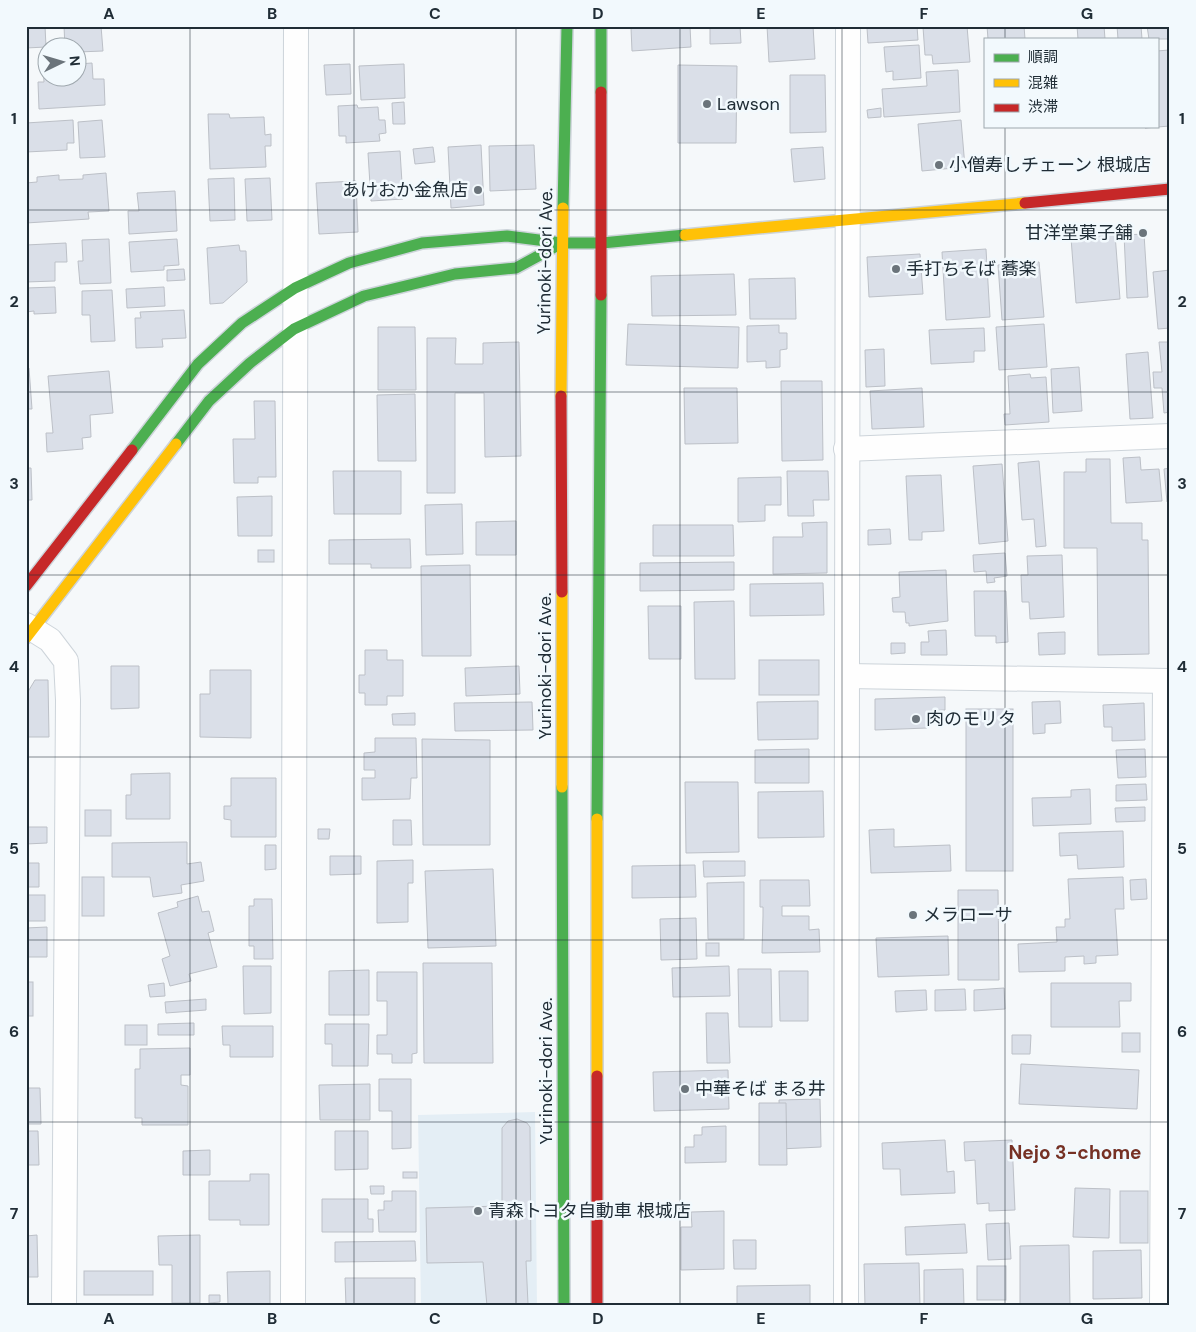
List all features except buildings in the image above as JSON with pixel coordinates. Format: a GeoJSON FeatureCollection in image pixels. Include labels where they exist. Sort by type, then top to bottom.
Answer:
{"type":"FeatureCollection","features":[{"type":"Feature","properties":{"kind":"street"},"geometry":{"type":"LineString","coordinates":[[293,1306],[296,26]]}},
{"type":"Feature","properties":{"kind":"street","name":"Yurinoki-dori Ave."},"geometry":{"type":"LineString","coordinates":[[564,1306],[562,243],[567,26]]}},
{"type":"Feature","properties":{"kind":"street"},"geometry":{"type":"LineString","coordinates":[[597,1306],[597,740],[602,243],[601,26]]}},
{"type":"Feature","properties":{"kind":"street"},"geometry":{"type":"LineString","coordinates":[[846,1306],[848,26]]}},
{"type":"Feature","properties":{"kind":"street"},"geometry":{"type":"LineString","coordinates":[[26,586],[198,364],[242,323],[295,288],[349,263],[422,243],[507,236],[562,243],[602,243],[847,218],[1170,189]]}},
{"type":"Feature","properties":{"kind":"street"},"geometry":{"type":"LineString","coordinates":[[64,1306],[68,700],[66,661],[50,640],[28,630],[209,401],[250,363],[294,329],[364,296],[455,274],[516,268],[562,243]]}},
{"type":"Feature","properties":{"kind":"street"},"geometry":{"type":"LineString","coordinates":[[846,449],[1170,436]]}},
{"type":"Feature","properties":{"kind":"street"},"geometry":{"type":"LineString","coordinates":[[847,676],[1167,681],[1167,898],[1162,1306]]}},
{"type":"Feature","properties":{"kind":"shaded area","name":"青森トヨタ自動車 根城店"},"geometry":{"type":"Polygon","coordinates":[[[535,1112],[537,1306],[421,1306],[418,1115],[535,1112]]]}},
{"type":"Feature","properties":{"kind":"traffic: fast"},"geometry":{"type":"LineString","coordinates":[[563,208],[567,26]]}},
{"type":"Feature","properties":{"kind":"traffic: fast"},"geometry":{"type":"LineString","coordinates":[[601,26],[601,92]]}},
{"type":"Feature","properties":{"kind":"traffic: fast"},"geometry":{"type":"LineString","coordinates":[[132,450],[198,364],[242,323],[295,288],[349,263],[422,243],[507,236],[562,243],[602,243],[685,235]]}},
{"type":"Feature","properties":{"kind":"traffic: fast"},"geometry":{"type":"LineString","coordinates":[[176,444],[209,401],[250,363],[294,329],[364,296],[455,274],[516,268],[562,243]]}},
{"type":"Feature","properties":{"kind":"traffic: fast"},"geometry":{"type":"LineString","coordinates":[[597,819],[601,295]]}},
{"type":"Feature","properties":{"kind":"traffic: fast"},"geometry":{"type":"LineString","coordinates":[[562,787],[564,1306]]}},
{"type":"Feature","properties":{"kind":"traffic: slow"},"geometry":{"type":"LineString","coordinates":[[685,235],[1025,203]]}},
{"type":"Feature","properties":{"kind":"traffic: slow"},"geometry":{"type":"LineString","coordinates":[[561,396],[563,208]]}},
{"type":"Feature","properties":{"kind":"traffic: slow"},"geometry":{"type":"LineString","coordinates":[[26,638],[176,444]]}},
{"type":"Feature","properties":{"kind":"traffic: slow"},"geometry":{"type":"LineString","coordinates":[[562,592],[562,787]]}},
{"type":"Feature","properties":{"kind":"traffic: slow"},"geometry":{"type":"LineString","coordinates":[[597,819],[597,1076]]}},
{"type":"Feature","properties":{"kind":"traffic: jam"},"geometry":{"type":"LineString","coordinates":[[601,92],[601,295]]}},
{"type":"Feature","properties":{"kind":"traffic: jam"},"geometry":{"type":"LineString","coordinates":[[1025,203],[1170,189]]}},
{"type":"Feature","properties":{"kind":"traffic: jam"},"geometry":{"type":"LineString","coordinates":[[561,396],[562,592]]}},
{"type":"Feature","properties":{"kind":"traffic: jam"},"geometry":{"type":"LineString","coordinates":[[26,586],[132,450]]}},
{"type":"Feature","properties":{"kind":"traffic: jam"},"geometry":{"type":"LineString","coordinates":[[597,1076],[597,1306]]}},
{"type":"Feature","properties":{"kind":"place","name":"Lawson"},"geometry":{"type":"Point","coordinates":[707,104]}},
{"type":"Feature","properties":{"kind":"place","name":"小僧寿しチェーン 根城店"},"geometry":{"type":"Point","coordinates":[939,165]}},
{"type":"Feature","properties":{"kind":"place","name":"あけおか金魚店"},"geometry":{"type":"Point","coordinates":[478,190]}},
{"type":"Feature","properties":{"kind":"place","name":"甘洋堂菓子舗"},"geometry":{"type":"Point","coordinates":[1143,233]}},
{"type":"Feature","properties":{"kind":"place","name":"手打ちそば 蕎楽"},"geometry":{"type":"Point","coordinates":[896,269]}},
{"type":"Feature","properties":{"kind":"place","name":"肉のモリタ"},"geometry":{"type":"Point","coordinates":[916,719]}},
{"type":"Feature","properties":{"kind":"place","name":"メラローサ"},"geometry":{"type":"Point","coordinates":[913,915]}},
{"type":"Feature","properties":{"kind":"place","name":"中華そば まる井"},"geometry":{"type":"Point","coordinates":[685,1089]}},
{"type":"Feature","properties":{"kind":"place","name":"青森トヨタ自動車 根城店"},"geometry":{"type":"Point","coordinates":[478,1211]}},
{"type":"Feature","properties":{"kind":"district","name":"Nejo 3-chome"},"geometry":{"type":"Point","coordinates":[1075,1152]}}]}
